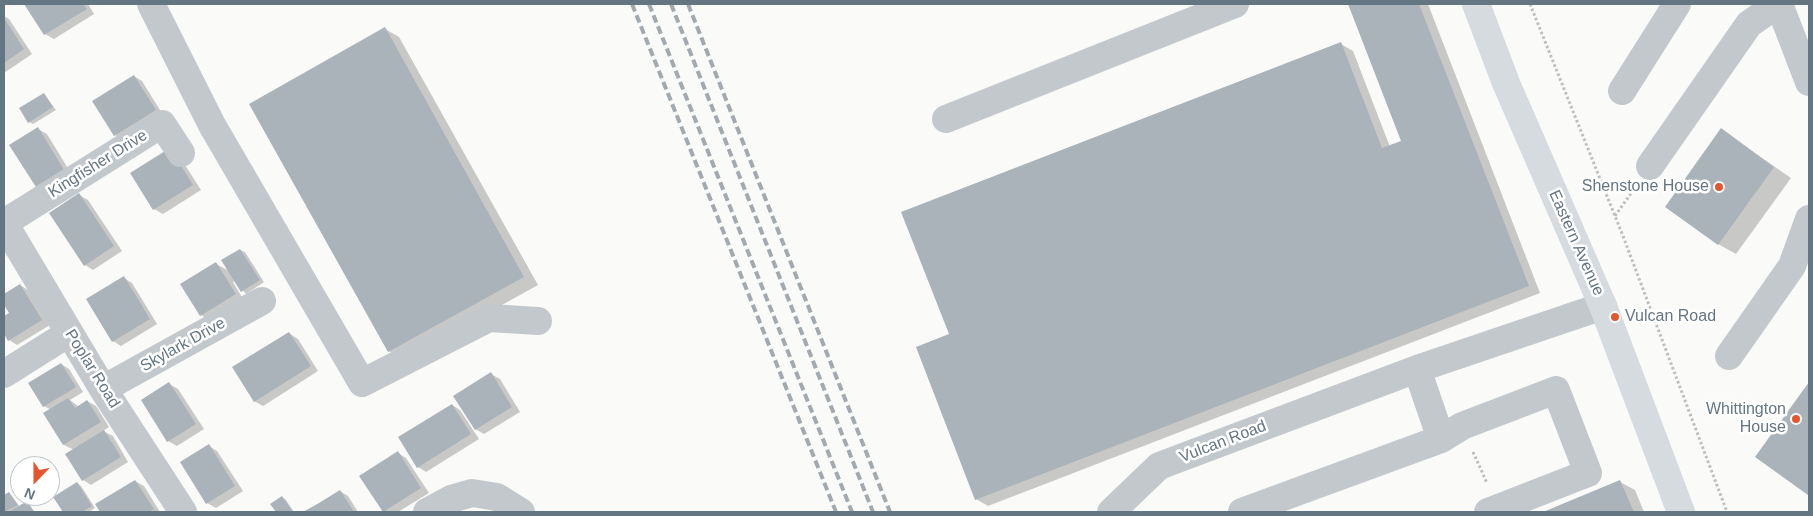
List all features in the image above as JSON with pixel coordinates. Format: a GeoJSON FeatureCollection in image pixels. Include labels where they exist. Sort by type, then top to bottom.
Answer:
{"type":"FeatureCollection","features":[{"type":"Feature","properties":{"kind":"highway","name":"Eastern Avenue"},"geometry":{"type":"LineString","coordinates":[[1476,4],[1506,83],[1603,306],[1681,512]]}},
{"type":"Feature","properties":{"kind":"street"},"geometry":{"type":"LineString","coordinates":[[151,4],[212,125],[362,383],[488,318],[538,322]]}},
{"type":"Feature","properties":{"kind":"street"},"geometry":{"type":"LineString","coordinates":[[946,119],[1236,4]]}},
{"type":"Feature","properties":{"kind":"street"},"geometry":{"type":"LineString","coordinates":[[1622,90],[1676,4]]}},
{"type":"Feature","properties":{"kind":"street"},"geometry":{"type":"LineString","coordinates":[[1650,166],[1749,24],[1779,4],[1809,82]]}},
{"type":"Feature","properties":{"kind":"street","name":"Kingfisher Drive"},"geometry":{"type":"LineString","coordinates":[[4,223],[162,124],[181,153]]}},
{"type":"Feature","properties":{"kind":"street"},"geometry":{"type":"LineString","coordinates":[[1729,356],[1792,266],[1809,219]]}},
{"type":"Feature","properties":{"kind":"street","name":"Poplar Road"},"geometry":{"type":"LineString","coordinates":[[4,223],[69,333],[183,512]]}},
{"type":"Feature","properties":{"kind":"street","name":"Skylark Drive"},"geometry":{"type":"LineString","coordinates":[[104,389],[262,301]]}},
{"type":"Feature","properties":{"kind":"street","name":"Vulcan Road"},"geometry":{"type":"LineString","coordinates":[[1111,512],[1159,466],[1417,369],[1603,306]]}},
{"type":"Feature","properties":{"kind":"street"},"geometry":{"type":"LineString","coordinates":[[4,374],[69,333]]}},
{"type":"Feature","properties":{"kind":"street"},"geometry":{"type":"LineString","coordinates":[[1417,369],[1452,432]]}},
{"type":"Feature","properties":{"kind":"street"},"geometry":{"type":"LineString","coordinates":[[1242,512],[1556,390],[1588,473],[1493,510]]}},
{"type":"Feature","properties":{"kind":"street"},"geometry":{"type":"LineString","coordinates":[[427,512],[451,499],[472,493],[498,497],[521,512]]}},
{"type":"Feature","properties":{"kind":"path"},"geometry":{"type":"LineString","coordinates":[[1530,4],[1615,216],[1728,512]]}},
{"type":"Feature","properties":{"kind":"path"},"geometry":{"type":"LineString","coordinates":[[1615,216],[1650,166]]}},
{"type":"Feature","properties":{"kind":"path"},"geometry":{"type":"LineString","coordinates":[[1452,432],[1493,510]]}},
{"type":"Feature","properties":{"kind":"building"},"geometry":{"type":"Polygon","coordinates":[[[24,4],[83,4],[87,9],[44,35],[24,4]]]}},
{"type":"Feature","properties":{"kind":"building"},"geometry":{"type":"Polygon","coordinates":[[[1348,4],[1419,4],[1529,286],[975,500],[916,347],[949,334],[901,212],[1341,42],[1382,148],[1401,141],[1348,4]]]}},
{"type":"Feature","properties":{"kind":"building"},"geometry":{"type":"Polygon","coordinates":[[[4,18],[24,49],[4,63],[4,18]]]}},
{"type":"Feature","properties":{"kind":"building"},"geometry":{"type":"Polygon","coordinates":[[[385,27],[524,277],[388,352],[249,104],[385,27]]]}},
{"type":"Feature","properties":{"kind":"building"},"geometry":{"type":"Polygon","coordinates":[[[134,75],[156,110],[114,136],[92,101],[134,75]]]}},
{"type":"Feature","properties":{"kind":"building"},"geometry":{"type":"Polygon","coordinates":[[[44,93],[53,107],[28,123],[19,108],[44,93]]]}},
{"type":"Feature","properties":{"kind":"building"},"geometry":{"type":"Polygon","coordinates":[[[38,127],[64,170],[36,187],[9,145],[38,127]]]}},
{"type":"Feature","properties":{"kind":"building","name":"Shenstone House"},"geometry":{"type":"Polygon","coordinates":[[[1721,128],[1774,167],[1718,245],[1665,207],[1721,128]]]}},
{"type":"Feature","properties":{"kind":"building"},"geometry":{"type":"Polygon","coordinates":[[[170,148],[193,185],[153,210],[130,173],[170,148]]]}},
{"type":"Feature","properties":{"kind":"building"},"geometry":{"type":"Polygon","coordinates":[[[79,193],[114,246],[84,266],[49,213],[79,193]]]}},
{"type":"Feature","properties":{"kind":"building"},"geometry":{"type":"Polygon","coordinates":[[[240,249],[260,280],[241,292],[221,260],[240,249]]]}},
{"type":"Feature","properties":{"kind":"building"},"geometry":{"type":"Polygon","coordinates":[[[216,262],[236,294],[200,316],[180,284],[216,262]]]}},
{"type":"Feature","properties":{"kind":"building"},"geometry":{"type":"Polygon","coordinates":[[[124,276],[150,319],[112,342],[86,299],[124,276]]]}},
{"type":"Feature","properties":{"kind":"building"},"geometry":{"type":"Polygon","coordinates":[[[20,284],[42,320],[8,341],[4,334],[4,316],[9,313],[4,305],[4,294],[20,284]]]}},
{"type":"Feature","properties":{"kind":"building"},"geometry":{"type":"Polygon","coordinates":[[[289,332],[311,366],[254,402],[232,367],[289,332]]]}},
{"type":"Feature","properties":{"kind":"building"},"geometry":{"type":"Polygon","coordinates":[[[61,363],[76,387],[43,407],[28,383],[61,363]]]}},
{"type":"Feature","properties":{"kind":"building"},"geometry":{"type":"Polygon","coordinates":[[[491,372],[512,407],[475,430],[453,396],[491,372]]]}},
{"type":"Feature","properties":{"kind":"building"},"geometry":{"type":"Polygon","coordinates":[[[169,382],[196,424],[167,442],[141,400],[169,382]]]}},
{"type":"Feature","properties":{"kind":"building","name":"Whittington House"},"geometry":{"type":"Polygon","coordinates":[[[1809,382],[1809,493],[1808,495],[1755,457],[1809,382]]]}},
{"type":"Feature","properties":{"kind":"building"},"geometry":{"type":"Polygon","coordinates":[[[68,398],[75,408],[87,400],[101,422],[63,445],[43,413],[68,398]]]}},
{"type":"Feature","properties":{"kind":"building"},"geometry":{"type":"Polygon","coordinates":[[[452,404],[471,434],[417,468],[398,437],[452,404]]]}},
{"type":"Feature","properties":{"kind":"building"},"geometry":{"type":"Polygon","coordinates":[[[104,430],[121,457],[82,481],[65,454],[104,430]]]}},
{"type":"Feature","properties":{"kind":"building"},"geometry":{"type":"Polygon","coordinates":[[[209,444],[235,486],[206,504],[180,462],[209,444]]]}},
{"type":"Feature","properties":{"kind":"building"},"geometry":{"type":"Polygon","coordinates":[[[398,451],[421,488],[383,512],[359,476],[398,451]]]}},
{"type":"Feature","properties":{"kind":"building"},"geometry":{"type":"Polygon","coordinates":[[[135,480],[154,509],[149,512],[100,512],[95,504],[135,480]]]}},
{"type":"Feature","properties":{"kind":"building"},"geometry":{"type":"Polygon","coordinates":[[[1620,480],[1634,512],[1543,512],[1620,480]]]}},
{"type":"Feature","properties":{"kind":"building"},"geometry":{"type":"Polygon","coordinates":[[[77,482],[92,506],[82,512],[63,512],[59,506],[60,493],[77,482]]]}},
{"type":"Feature","properties":{"kind":"building"},"geometry":{"type":"Polygon","coordinates":[[[340,490],[354,512],[303,512],[319,503],[340,490]]]}},
{"type":"Feature","properties":{"kind":"building"},"geometry":{"type":"Polygon","coordinates":[[[9,492],[10,506],[16,506],[4,512],[4,495],[9,492]]]}},
{"type":"Feature","properties":{"kind":"building"},"geometry":{"type":"Polygon","coordinates":[[[282,496],[293,512],[276,512],[270,504],[282,496]]]}},
{"type":"Feature","properties":{"kind":"building"},"geometry":{"type":"Polygon","coordinates":[[[19,506],[30,506],[34,512],[9,512],[19,506]]]}},
{"type":"Feature","properties":{"kind":"railway"},"geometry":{"type":"LineString","coordinates":[[632,4],[836,512]]}},
{"type":"Feature","properties":{"kind":"railway"},"geometry":{"type":"LineString","coordinates":[[649,4],[852,512]]}},
{"type":"Feature","properties":{"kind":"railway"},"geometry":{"type":"LineString","coordinates":[[671,4],[873,512]]}},
{"type":"Feature","properties":{"kind":"railway"},"geometry":{"type":"LineString","coordinates":[[688,4],[890,512]]}},
{"type":"Feature","properties":{"kind":"place","name":"Shenstone House"},"geometry":{"type":"Point","coordinates":[1719,187]}},
{"type":"Feature","properties":{"kind":"place","name":"Vulcan Road"},"geometry":{"type":"Point","coordinates":[1615,317]}},
{"type":"Feature","properties":{"kind":"place","name":"Whittington House"},"geometry":{"type":"Point","coordinates":[1796,419]}}]}
